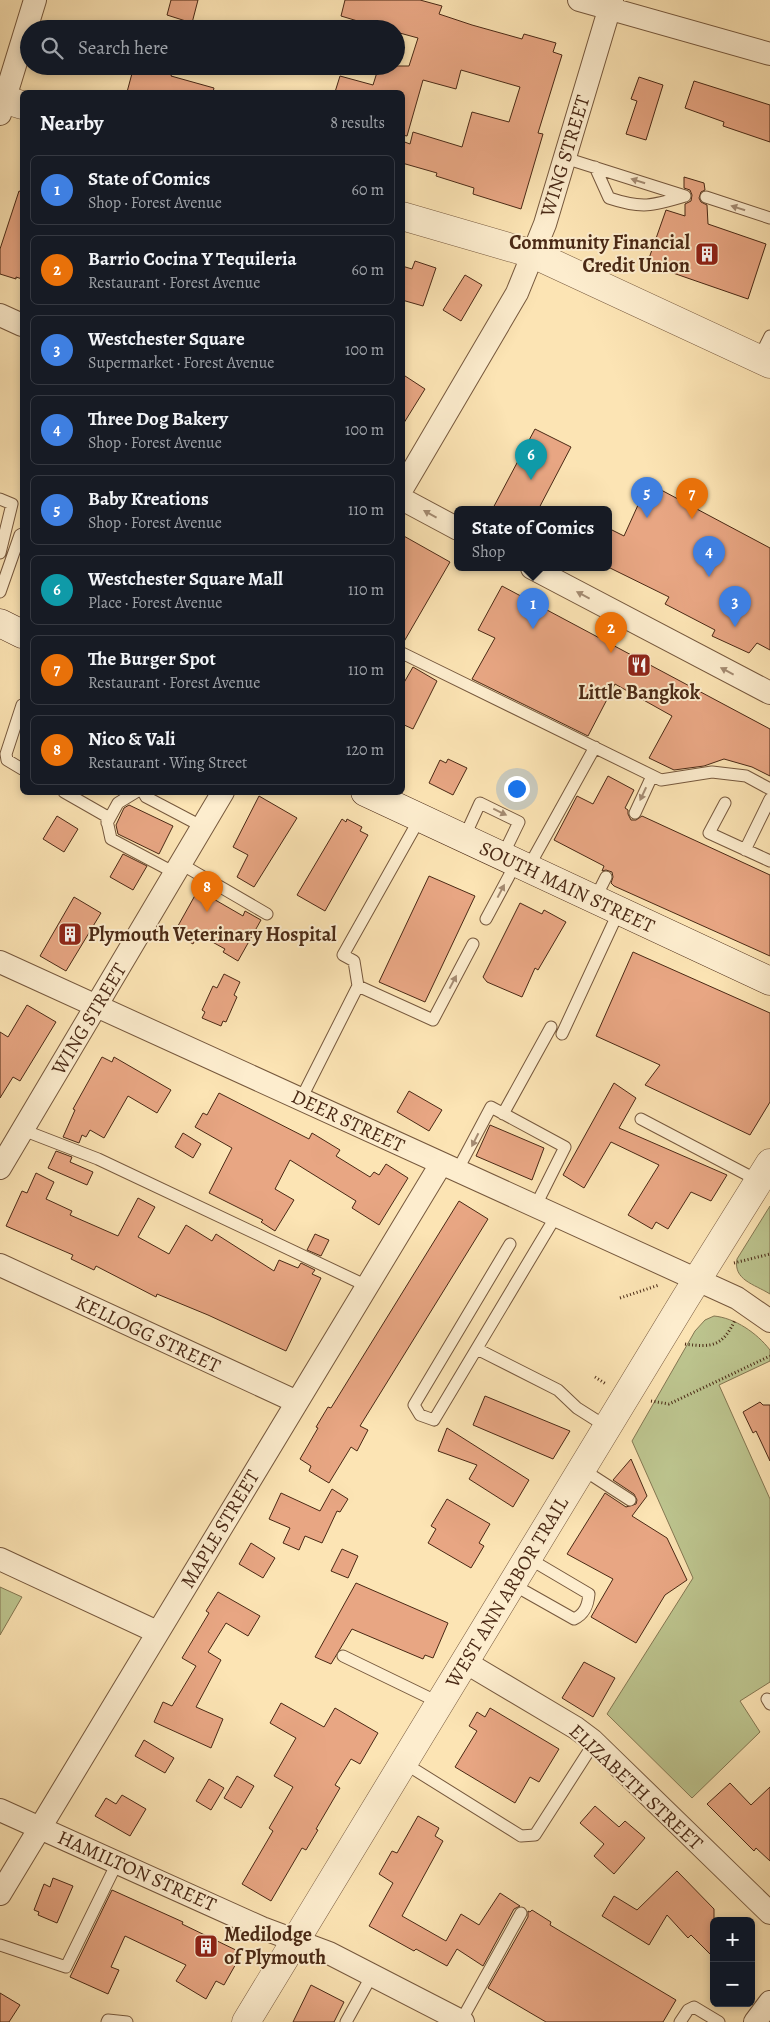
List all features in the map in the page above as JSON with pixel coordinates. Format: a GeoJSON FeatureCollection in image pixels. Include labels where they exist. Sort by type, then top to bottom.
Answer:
{"type":"FeatureCollection","features":[{"type":"Feature","properties":{"kind":"street"},"geometry":{"type":"LineString","coordinates":[[30,20],[35,0]]}},
{"type":"Feature","properties":{"kind":"street"},"geometry":{"type":"LineString","coordinates":[[579,0],[611,4],[770,54]]}},
{"type":"Feature","properties":{"kind":"street","name":"WING STREET"},"geometry":{"type":"LineString","coordinates":[[405,484],[517,293],[545,224],[611,4]]}},
{"type":"Feature","properties":{"kind":"street"},"geometry":{"type":"LineString","coordinates":[[7,104],[20,56]]}},
{"type":"Feature","properties":{"kind":"street"},"geometry":{"type":"LineString","coordinates":[[405,217],[533,254],[766,353]]}},
{"type":"Feature","properties":{"kind":"street"},"geometry":{"type":"LineString","coordinates":[[0,315],[20,324]]}},
{"type":"Feature","properties":{"kind":"street"},"geometry":{"type":"LineString","coordinates":[[405,500],[454,527]]}},
{"type":"Feature","properties":{"kind":"street"},"geometry":{"type":"LineString","coordinates":[[538,571],[770,693]]}},
{"type":"Feature","properties":{"kind":"street"},"geometry":{"type":"LineString","coordinates":[[0,623],[20,633]]}},
{"type":"Feature","properties":{"kind":"street","name":"WING STREET"},"geometry":{"type":"LineString","coordinates":[[0,1168],[221,795]]}},
{"type":"Feature","properties":{"kind":"street","name":"SOUTH MAIN STREET"},"geometry":{"type":"LineString","coordinates":[[371,795],[516,862],[607,896],[770,981]]}},
{"type":"Feature","properties":{"kind":"street","name":"DEER STREET"},"geometry":{"type":"LineString","coordinates":[[0,962],[737,1298],[770,1320]]}},
{"type":"Feature","properties":{"kind":"street","name":"MAPLE STREET"},"geometry":{"type":"LineString","coordinates":[[0,1894],[367,1286],[449,1167]]}},
{"type":"Feature","properties":{"kind":"street","name":"WEST ANN ARBOR TRAIL"},"geometry":{"type":"LineString","coordinates":[[246,2022],[696,1280],[764,1172]]}},
{"type":"Feature","properties":{"kind":"street","name":"KELLOGG STREET"},"geometry":{"type":"LineString","coordinates":[[0,1265],[297,1402]]}},
{"type":"Feature","properties":{"kind":"street"},"geometry":{"type":"LineString","coordinates":[[0,1559],[158,1632]]}},
{"type":"Feature","properties":{"kind":"street","name":"ELIZABETH STREET"},"geometry":{"type":"LineString","coordinates":[[465,1662],[576,1728],[594,1743],[770,1913]]}},
{"type":"Feature","properties":{"kind":"street","name":"HAMILTON STREET"},"geometry":{"type":"LineString","coordinates":[[0,1810],[262,1928],[329,1953],[462,2022]]}},
{"type":"Feature","properties":{"kind":"street"},"geometry":{"type":"LineString","coordinates":[[755,2022],[770,2002]]}},
{"type":"Feature","properties":{"kind":"lane"},"geometry":{"type":"LineString","coordinates":[[565,158],[595,167],[685,196],[650,206],[624,203],[609,198],[595,167]]}},
{"type":"Feature","properties":{"kind":"lane"},"geometry":{"type":"LineString","coordinates":[[706,197],[770,218]]}},
{"type":"Feature","properties":{"kind":"lane"},"geometry":{"type":"LineString","coordinates":[[0,499],[12,504],[0,554]]}},
{"type":"Feature","properties":{"kind":"lane"},"geometry":{"type":"LineString","coordinates":[[0,592],[20,535]]}},
{"type":"Feature","properties":{"kind":"lane"},"geometry":{"type":"LineString","coordinates":[[405,653],[661,780],[712,772],[746,776],[770,789]]}},
{"type":"Feature","properties":{"kind":"lane"},"geometry":{"type":"LineString","coordinates":[[20,711],[6,754],[7,760],[20,768]]}},
{"type":"Feature","properties":{"kind":"lane"},"geometry":{"type":"LineString","coordinates":[[486,919],[516,862],[595,747]]}},
{"type":"Feature","properties":{"kind":"lane"},"geometry":{"type":"LineString","coordinates":[[635,813],[652,776]]}},
{"type":"Feature","properties":{"kind":"lane"},"geometry":{"type":"LineString","coordinates":[[69,795],[106,816],[111,839],[178,869],[267,914]]}},
{"type":"Feature","properties":{"kind":"lane"},"geometry":{"type":"LineString","coordinates":[[107,823],[118,803],[131,795]]}},
{"type":"Feature","properties":{"kind":"lane"},"geometry":{"type":"LineString","coordinates":[[145,795],[202,827]]}},
{"type":"Feature","properties":{"kind":"lane"},"geometry":{"type":"LineString","coordinates":[[745,850],[770,799]]}},
{"type":"Feature","properties":{"kind":"lane"},"geometry":{"type":"LineString","coordinates":[[464,838],[480,803],[519,822],[516,862]]}},
{"type":"Feature","properties":{"kind":"lane"},"geometry":{"type":"LineString","coordinates":[[725,803],[709,833],[770,861]]}},
{"type":"Feature","properties":{"kind":"lane"},"geometry":{"type":"LineString","coordinates":[[301,1099],[358,986],[354,961],[343,955],[420,818]]}},
{"type":"Feature","properties":{"kind":"lane"},"geometry":{"type":"LineString","coordinates":[[562,1034],[607,896]]}},
{"type":"Feature","properties":{"kind":"lane"},"geometry":{"type":"LineString","coordinates":[[358,986],[433,1020],[473,944]]}},
{"type":"Feature","properties":{"kind":"lane"},"geometry":{"type":"LineString","coordinates":[[503,1114],[551,1028]]}},
{"type":"Feature","properties":{"kind":"lane"},"geometry":{"type":"LineString","coordinates":[[449,1167],[491,1108],[565,1147],[535,1207]]}},
{"type":"Feature","properties":{"kind":"lane"},"geometry":{"type":"LineString","coordinates":[[641,1119],[764,1172]]}},
{"type":"Feature","properties":{"kind":"lane"},"geometry":{"type":"LineString","coordinates":[[22,1130],[98,1159],[367,1286]]}},
{"type":"Feature","properties":{"kind":"lane"},"geometry":{"type":"LineString","coordinates":[[510,1244],[414,1405],[420,1415],[434,1420],[556,1216]]}},
{"type":"Feature","properties":{"kind":"lane"},"geometry":{"type":"LineString","coordinates":[[477,1349],[558,1390],[577,1408],[607,1427]]}},
{"type":"Feature","properties":{"kind":"lane"},"geometry":{"type":"LineString","coordinates":[[582,1469],[630,1500]]}},
{"type":"Feature","properties":{"kind":"lane"},"geometry":{"type":"LineString","coordinates":[[512,1584],[574,1619],[580,1616],[588,1605],[589,1594],[528,1558]]}},
{"type":"Feature","properties":{"kind":"lane"},"geometry":{"type":"LineString","coordinates":[[343,1656],[440,1703]]}},
{"type":"Feature","properties":{"kind":"lane"},"geometry":{"type":"LineString","coordinates":[[404,1763],[520,1836],[535,1835],[594,1743]]}},
{"type":"Feature","properties":{"kind":"lane"},"geometry":{"type":"LineString","coordinates":[[0,1945],[66,1967],[117,1863]]}},
{"type":"Feature","properties":{"kind":"lane"},"geometry":{"type":"LineString","coordinates":[[462,2022],[521,1913]]}},
{"type":"Feature","properties":{"kind":"lane"},"geometry":{"type":"LineString","coordinates":[[346,2022],[372,1975]]}},
{"type":"Feature","properties":{"kind":"lane"},"geometry":{"type":"LineString","coordinates":[[680,2022],[688,2010],[694,2006],[719,2022]]}},
{"type":"Feature","properties":{"kind":"lane"},"geometry":{"type":"LineString","coordinates":[[107,2022],[108,2020],[127,2022]]}},
{"type":"Feature","properties":{"kind":"path"},"geometry":{"type":"LineString","coordinates":[[733,1263],[770,1254]]}},
{"type":"Feature","properties":{"kind":"path"},"geometry":{"type":"LineString","coordinates":[[620,1298],[659,1285]]}},
{"type":"Feature","properties":{"kind":"path"},"geometry":{"type":"LineString","coordinates":[[684,1344],[714,1345],[729,1333],[735,1319]]}},
{"type":"Feature","properties":{"kind":"path"},"geometry":{"type":"LineString","coordinates":[[651,1401],[669,1404],[770,1356]]}},
{"type":"Feature","properties":{"kind":"path"},"geometry":{"type":"LineString","coordinates":[[595,1377],[606,1384]]}},
{"type":"Feature","properties":{"kind":"green space"},"geometry":{"type":"Polygon","coordinates":[[[770,1206],[770,1294],[741,1277],[738,1272],[737,1259],[770,1206]]]}},
{"type":"Feature","properties":{"kind":"green space"},"geometry":{"type":"Polygon","coordinates":[[[714,1316],[722,1317],[745,1327],[770,1350],[770,1361],[719,1385],[770,1499],[770,1682],[740,1701],[760,1732],[692,1798],[607,1714],[693,1578],[632,1441],[695,1331],[705,1320],[714,1316]]]}},
{"type":"Feature","properties":{"kind":"green space"},"geometry":{"type":"Polygon","coordinates":[[[0,1587],[22,1597],[0,1635],[0,1587]]]}},
{"type":"Feature","properties":{"kind":"building"},"geometry":{"type":"Polygon","coordinates":[[[171,0],[198,0],[193,20],[183,20],[167,15],[171,0]]]}},
{"type":"Feature","properties":{"kind":"building"},"geometry":{"type":"Polygon","coordinates":[[[345,0],[420,0],[442,6],[439,14],[472,25],[522,39],[524,34],[556,43],[553,52],[562,55],[538,133],[543,134],[521,209],[473,194],[474,188],[436,176],[437,173],[405,164],[405,142],[410,144],[413,132],[462,147],[472,112],[509,122],[520,87],[461,70],[456,89],[423,80],[407,136],[405,136],[405,90],[336,90],[340,76],[373,85],[376,75],[405,75],[405,66],[409,66],[418,38],[405,34],[405,20],[354,20],[341,16],[345,0]]]}},
{"type":"Feature","properties":{"kind":"building"},"geometry":{"type":"Polygon","coordinates":[[[132,75],[171,75],[214,88],[214,90],[128,90],[132,75]]]}},
{"type":"Feature","properties":{"kind":"building"},"geometry":{"type":"Polygon","coordinates":[[[639,77],[663,85],[646,140],[626,134],[637,101],[631,99],[639,77]]]}},
{"type":"Feature","properties":{"kind":"building"},"geometry":{"type":"Polygon","coordinates":[[[694,81],[770,105],[770,142],[723,126],[724,122],[685,108],[694,81]]]}},
{"type":"Feature","properties":{"kind":"building","name":"Community Financial Credit Union"},"geometry":{"type":"Polygon","coordinates":[[[684,177],[704,183],[705,190],[701,192],[699,198],[701,202],[707,205],[708,224],[766,244],[748,299],[647,264],[666,210],[685,216],[685,204],[691,201],[692,195],[690,190],[684,188],[684,177]]]}},
{"type":"Feature","properties":{"kind":"building"},"geometry":{"type":"Polygon","coordinates":[[[20,191],[20,278],[0,274],[0,249],[20,191]]]}},
{"type":"Feature","properties":{"kind":"building"},"geometry":{"type":"Polygon","coordinates":[[[415,261],[436,268],[423,306],[405,301],[405,267],[412,269],[415,261]]]}},
{"type":"Feature","properties":{"kind":"building"},"geometry":{"type":"Polygon","coordinates":[[[465,275],[482,285],[461,321],[443,310],[465,275]]]}},
{"type":"Feature","properties":{"kind":"building"},"geometry":{"type":"Polygon","coordinates":[[[405,376],[425,389],[405,421],[405,376]]]}},
{"type":"Feature","properties":{"kind":"building"},"geometry":{"type":"Polygon","coordinates":[[[535,429],[571,447],[540,506],[494,506],[535,429]]]}},
{"type":"Feature","properties":{"kind":"building"},"geometry":{"type":"Polygon","coordinates":[[[648,483],[770,548],[770,650],[757,643],[749,653],[712,636],[715,630],[665,604],[669,597],[612,569],[612,530],[624,536],[648,483]]]}},
{"type":"Feature","properties":{"kind":"building"},"geometry":{"type":"Polygon","coordinates":[[[405,537],[450,562],[405,640],[405,537]]]}},
{"type":"Feature","properties":{"kind":"building"},"geometry":{"type":"Polygon","coordinates":[[[502,586],[770,729],[770,776],[752,767],[724,759],[704,766],[674,770],[649,758],[672,716],[615,684],[588,736],[472,679],[495,638],[478,630],[502,586]]]}},
{"type":"Feature","properties":{"kind":"building"},"geometry":{"type":"Polygon","coordinates":[[[413,667],[437,681],[413,729],[405,725],[405,681],[413,667]]]}},
{"type":"Feature","properties":{"kind":"building"},"geometry":{"type":"Polygon","coordinates":[[[448,759],[467,768],[453,795],[429,783],[440,760],[446,763],[448,759]]]}},
{"type":"Feature","properties":{"kind":"building"},"geometry":{"type":"Polygon","coordinates":[[[608,776],[634,790],[625,808],[628,810],[631,820],[636,820],[642,816],[770,875],[770,956],[614,886],[611,883],[612,872],[602,871],[604,866],[554,840],[577,796],[593,804],[608,776]]]}},
{"type":"Feature","properties":{"kind":"building"},"geometry":{"type":"Polygon","coordinates":[[[259,796],[297,818],[254,887],[237,877],[248,855],[233,847],[259,796]]]}},
{"type":"Feature","properties":{"kind":"building"},"geometry":{"type":"Polygon","coordinates":[[[129,805],[173,826],[159,854],[118,834],[116,825],[124,808],[129,805]]]}},
{"type":"Feature","properties":{"kind":"building"},"geometry":{"type":"Polygon","coordinates":[[[57,816],[78,829],[64,852],[43,839],[57,816]]]}},
{"type":"Feature","properties":{"kind":"building"},"geometry":{"type":"Polygon","coordinates":[[[342,819],[346,822],[347,819],[362,827],[360,831],[368,835],[325,911],[297,895],[342,819]]]}},
{"type":"Feature","properties":{"kind":"building"},"geometry":{"type":"Polygon","coordinates":[[[123,854],[147,866],[133,890],[110,877],[123,854]]]}},
{"type":"Feature","properties":{"kind":"building"},"geometry":{"type":"Polygon","coordinates":[[[429,876],[475,896],[425,1002],[379,982],[429,876]]]}},
{"type":"Feature","properties":{"kind":"building"},"geometry":{"type":"Polygon","coordinates":[[[198,890],[243,916],[245,911],[261,920],[238,961],[223,952],[225,949],[198,934],[193,944],[174,933],[198,890]]]}},
{"type":"Feature","properties":{"kind":"building","name":"Plymouth Veterinary Hospital"},"geometry":{"type":"Polygon","coordinates":[[[74,897],[101,913],[66,971],[40,956],[74,897]]]}},
{"type":"Feature","properties":{"kind":"building"},"geometry":{"type":"Polygon","coordinates":[[[520,903],[542,914],[544,910],[566,922],[538,970],[535,968],[522,997],[487,982],[483,977],[520,903]]]}},
{"type":"Feature","properties":{"kind":"building"},"geometry":{"type":"Polygon","coordinates":[[[633,952],[770,1013],[770,1102],[750,1135],[645,1085],[660,1065],[596,1036],[633,952]]]}},
{"type":"Feature","properties":{"kind":"building"},"geometry":{"type":"Polygon","coordinates":[[[224,974],[240,982],[234,995],[237,997],[226,1022],[223,1021],[221,1026],[202,1018],[205,1012],[202,1010],[213,986],[217,988],[224,974]]]}},
{"type":"Feature","properties":{"kind":"building"},"geometry":{"type":"Polygon","coordinates":[[[27,1005],[56,1022],[20,1081],[13,1077],[0,1098],[0,1032],[8,1037],[27,1005]]]}},
{"type":"Feature","properties":{"kind":"building"},"geometry":{"type":"Polygon","coordinates":[[[102,1057],[112,1062],[114,1057],[171,1090],[157,1113],[128,1096],[104,1138],[90,1130],[86,1137],[82,1135],[79,1143],[63,1137],[75,1110],[73,1109],[102,1057]]]}},
{"type":"Feature","properties":{"kind":"building"},"geometry":{"type":"Polygon","coordinates":[[[614,1083],[636,1098],[619,1128],[727,1175],[711,1201],[691,1192],[668,1229],[656,1222],[652,1229],[628,1215],[659,1165],[611,1142],[584,1188],[563,1175],[614,1083]]]}},
{"type":"Feature","properties":{"kind":"building"},"geometry":{"type":"Polygon","coordinates":[[[409,1091],[442,1110],[429,1131],[397,1112],[409,1091]]]}},
{"type":"Feature","properties":{"kind":"building"},"geometry":{"type":"Polygon","coordinates":[[[219,1093],[309,1139],[312,1133],[340,1150],[336,1156],[370,1177],[374,1172],[379,1175],[386,1164],[408,1178],[379,1225],[352,1208],[356,1201],[290,1160],[275,1189],[294,1200],[275,1231],[261,1222],[263,1220],[209,1193],[232,1148],[195,1127],[203,1113],[207,1115],[219,1093]]]}},
{"type":"Feature","properties":{"kind":"building"},"geometry":{"type":"Polygon","coordinates":[[[490,1125],[544,1148],[532,1180],[476,1156],[490,1125]]]}},
{"type":"Feature","properties":{"kind":"building"},"geometry":{"type":"Polygon","coordinates":[[[183,1133],[201,1144],[193,1158],[175,1147],[183,1133]]]}},
{"type":"Feature","properties":{"kind":"building"},"geometry":{"type":"Polygon","coordinates":[[[56,1151],[72,1157],[70,1162],[93,1172],[87,1185],[48,1168],[56,1151]]]}},
{"type":"Feature","properties":{"kind":"building"},"geometry":{"type":"Polygon","coordinates":[[[36,1173],[54,1182],[46,1199],[72,1211],[70,1215],[118,1236],[138,1198],[155,1207],[138,1237],[169,1254],[186,1225],[212,1241],[216,1234],[274,1271],[279,1260],[298,1268],[301,1263],[315,1270],[312,1274],[321,1278],[286,1351],[208,1315],[157,1294],[156,1297],[96,1266],[94,1270],[71,1259],[73,1255],[6,1226],[22,1191],[27,1193],[36,1173]]]}},
{"type":"Feature","properties":{"kind":"building"},"geometry":{"type":"Polygon","coordinates":[[[459,1201],[488,1219],[360,1426],[368,1430],[357,1451],[351,1447],[329,1483],[309,1471],[311,1466],[300,1459],[328,1407],[331,1408],[459,1201]]]}},
{"type":"Feature","properties":{"kind":"building"},"geometry":{"type":"Polygon","coordinates":[[[315,1234],[329,1240],[321,1256],[307,1250],[315,1234]]]}},
{"type":"Feature","properties":{"kind":"building"},"geometry":{"type":"Polygon","coordinates":[[[485,1396],[570,1431],[553,1459],[473,1425],[485,1396]]]}},
{"type":"Feature","properties":{"kind":"building"},"geometry":{"type":"Polygon","coordinates":[[[760,1402],[763,1405],[770,1405],[770,1461],[756,1431],[753,1433],[743,1412],[760,1402]]]}},
{"type":"Feature","properties":{"kind":"building"},"geometry":{"type":"Polygon","coordinates":[[[447,1428],[529,1480],[513,1507],[469,1479],[477,1465],[438,1451],[447,1428]]]}},
{"type":"Feature","properties":{"kind":"building"},"geometry":{"type":"Polygon","coordinates":[[[631,1459],[647,1496],[632,1516],[667,1538],[687,1580],[665,1595],[636,1643],[591,1617],[613,1579],[567,1554],[605,1493],[626,1507],[636,1504],[637,1500],[634,1494],[613,1480],[631,1459]]]}},
{"type":"Feature","properties":{"kind":"building"},"geometry":{"type":"Polygon","coordinates":[[[332,1489],[348,1499],[340,1512],[337,1511],[322,1543],[305,1536],[299,1550],[283,1543],[290,1528],[269,1519],[281,1493],[320,1511],[332,1489]]]}},
{"type":"Feature","properties":{"kind":"building"},"geometry":{"type":"Polygon","coordinates":[[[447,1499],[490,1524],[479,1543],[484,1546],[471,1568],[428,1543],[436,1529],[431,1526],[447,1499]]]}},
{"type":"Feature","properties":{"kind":"building"},"geometry":{"type":"Polygon","coordinates":[[[251,1543],[275,1558],[263,1578],[239,1564],[251,1543]]]}},
{"type":"Feature","properties":{"kind":"building"},"geometry":{"type":"Polygon","coordinates":[[[342,1549],[358,1556],[348,1578],[331,1571],[342,1549]]]}},
{"type":"Feature","properties":{"kind":"building"},"geometry":{"type":"Polygon","coordinates":[[[356,1583],[448,1623],[433,1658],[425,1655],[423,1659],[352,1629],[331,1664],[315,1657],[356,1583]]]}},
{"type":"Feature","properties":{"kind":"building"},"geometry":{"type":"Polygon","coordinates":[[[218,1592],[260,1616],[248,1636],[226,1623],[208,1652],[221,1660],[196,1707],[223,1719],[211,1748],[154,1722],[163,1702],[172,1706],[196,1666],[182,1658],[209,1613],[206,1611],[218,1592]]]}},
{"type":"Feature","properties":{"kind":"building"},"geometry":{"type":"Polygon","coordinates":[[[584,1662],[615,1678],[593,1717],[562,1698],[584,1662]]]}},
{"type":"Feature","properties":{"kind":"building"},"geometry":{"type":"Polygon","coordinates":[[[281,1703],[324,1727],[335,1708],[378,1733],[360,1764],[351,1759],[335,1785],[340,1788],[316,1829],[318,1830],[306,1850],[302,1848],[271,1901],[242,1884],[273,1831],[269,1828],[293,1787],[274,1776],[296,1738],[270,1723],[281,1703]]]}},
{"type":"Feature","properties":{"kind":"building"},"geometry":{"type":"Polygon","coordinates":[[[490,1708],[559,1749],[539,1782],[530,1777],[515,1803],[455,1767],[477,1731],[469,1726],[477,1712],[485,1717],[490,1708]]]}},
{"type":"Feature","properties":{"kind":"building"},"geometry":{"type":"Polygon","coordinates":[[[144,1740],[174,1758],[165,1773],[135,1756],[144,1740]]]}},
{"type":"Feature","properties":{"kind":"building"},"geometry":{"type":"Polygon","coordinates":[[[237,1776],[254,1786],[241,1808],[224,1798],[237,1776]]]}},
{"type":"Feature","properties":{"kind":"building"},"geometry":{"type":"Polygon","coordinates":[[[209,1779],[224,1788],[211,1810],[196,1801],[209,1779]]]}},
{"type":"Feature","properties":{"kind":"building"},"geometry":{"type":"Polygon","coordinates":[[[730,1783],[751,1805],[770,1787],[770,1861],[756,1848],[754,1851],[707,1804],[730,1783]]]}},
{"type":"Feature","properties":{"kind":"building"},"geometry":{"type":"Polygon","coordinates":[[[122,1795],[146,1809],[130,1836],[95,1816],[106,1798],[116,1804],[122,1795]]]}},
{"type":"Feature","properties":{"kind":"building"},"geometry":{"type":"Polygon","coordinates":[[[595,1806],[619,1827],[625,1821],[645,1838],[614,1874],[594,1856],[604,1844],[580,1823],[595,1806]]]}},
{"type":"Feature","properties":{"kind":"building"},"geometry":{"type":"Polygon","coordinates":[[[418,1816],[439,1828],[435,1836],[443,1841],[402,1916],[446,1941],[461,1914],[479,1925],[500,1893],[520,1906],[514,1909],[483,1966],[457,1949],[447,1966],[416,1949],[414,1951],[369,1926],[393,1883],[379,1874],[392,1851],[397,1853],[418,1816]]]}},
{"type":"Feature","properties":{"kind":"building"},"geometry":{"type":"Polygon","coordinates":[[[677,1871],[714,1909],[714,1917],[710,1917],[710,1954],[691,1935],[688,1938],[667,1915],[649,1945],[602,1916],[614,1896],[637,1910],[677,1871]]]}},
{"type":"Feature","properties":{"kind":"building"},"geometry":{"type":"Polygon","coordinates":[[[53,1878],[73,1886],[57,1923],[38,1915],[39,1912],[34,1910],[44,1884],[50,1887],[53,1878]]]}},
{"type":"Feature","properties":{"kind":"building","name":"Medilodge of Plymouth"},"geometry":{"type":"Polygon","coordinates":[[[112,1890],[183,1922],[182,1924],[242,1953],[224,1985],[216,1981],[206,1999],[176,1981],[186,1965],[125,1936],[111,1967],[119,1970],[108,1994],[70,1977],[112,1890]]]}},
{"type":"Feature","properties":{"kind":"building"},"geometry":{"type":"Polygon","coordinates":[[[532,1910],[551,1922],[550,1925],[676,2000],[663,2022],[546,2022],[488,1988],[528,1917],[528,1911],[532,1910]]]}},
{"type":"Feature","properties":{"kind":"building"},"geometry":{"type":"Polygon","coordinates":[[[311,1985],[344,2002],[334,2022],[293,2022],[311,1985]]]}},
{"type":"Feature","properties":{"kind":"building"},"geometry":{"type":"Polygon","coordinates":[[[0,1993],[20,2005],[9,2022],[0,2022],[0,1993]]]}},
{"type":"Feature","properties":{"kind":"place","name":"Community Financial Credit Union"},"geometry":{"type":"Point","coordinates":[707,254]}},
{"type":"Feature","properties":{"kind":"place","name":"Westchester Square Mall"},"geometry":{"type":"Point","coordinates":[531,480]}},
{"type":"Feature","properties":{"kind":"place","name":"Baby Kreations"},"geometry":{"type":"Point","coordinates":[647,518]}},
{"type":"Feature","properties":{"kind":"place","name":"The Burger Spot"},"geometry":{"type":"Point","coordinates":[692,519]}},
{"type":"Feature","properties":{"kind":"place","name":"Three Dog Bakery"},"geometry":{"type":"Point","coordinates":[709,577]}},
{"type":"Feature","properties":{"kind":"place","name":"Westchester Square"},"geometry":{"type":"Point","coordinates":[735,627]}},
{"type":"Feature","properties":{"kind":"place","name":"State of Comics"},"geometry":{"type":"Point","coordinates":[533,629]}},
{"type":"Feature","properties":{"kind":"place","name":"Barrio Cocina Y Tequileria"},"geometry":{"type":"Point","coordinates":[611,653]}},
{"type":"Feature","properties":{"kind":"place","name":"Little Bangkok"},"geometry":{"type":"Point","coordinates":[639,665]}},
{"type":"Feature","properties":{"kind":"place","name":"Nico & Vali"},"geometry":{"type":"Point","coordinates":[207,912]}},
{"type":"Feature","properties":{"kind":"place","name":"Plymouth Veterinary Hospital"},"geometry":{"type":"Point","coordinates":[70,934]}},
{"type":"Feature","properties":{"kind":"place","name":"Medilodge of Plymouth"},"geometry":{"type":"Point","coordinates":[206,1946]}}]}
